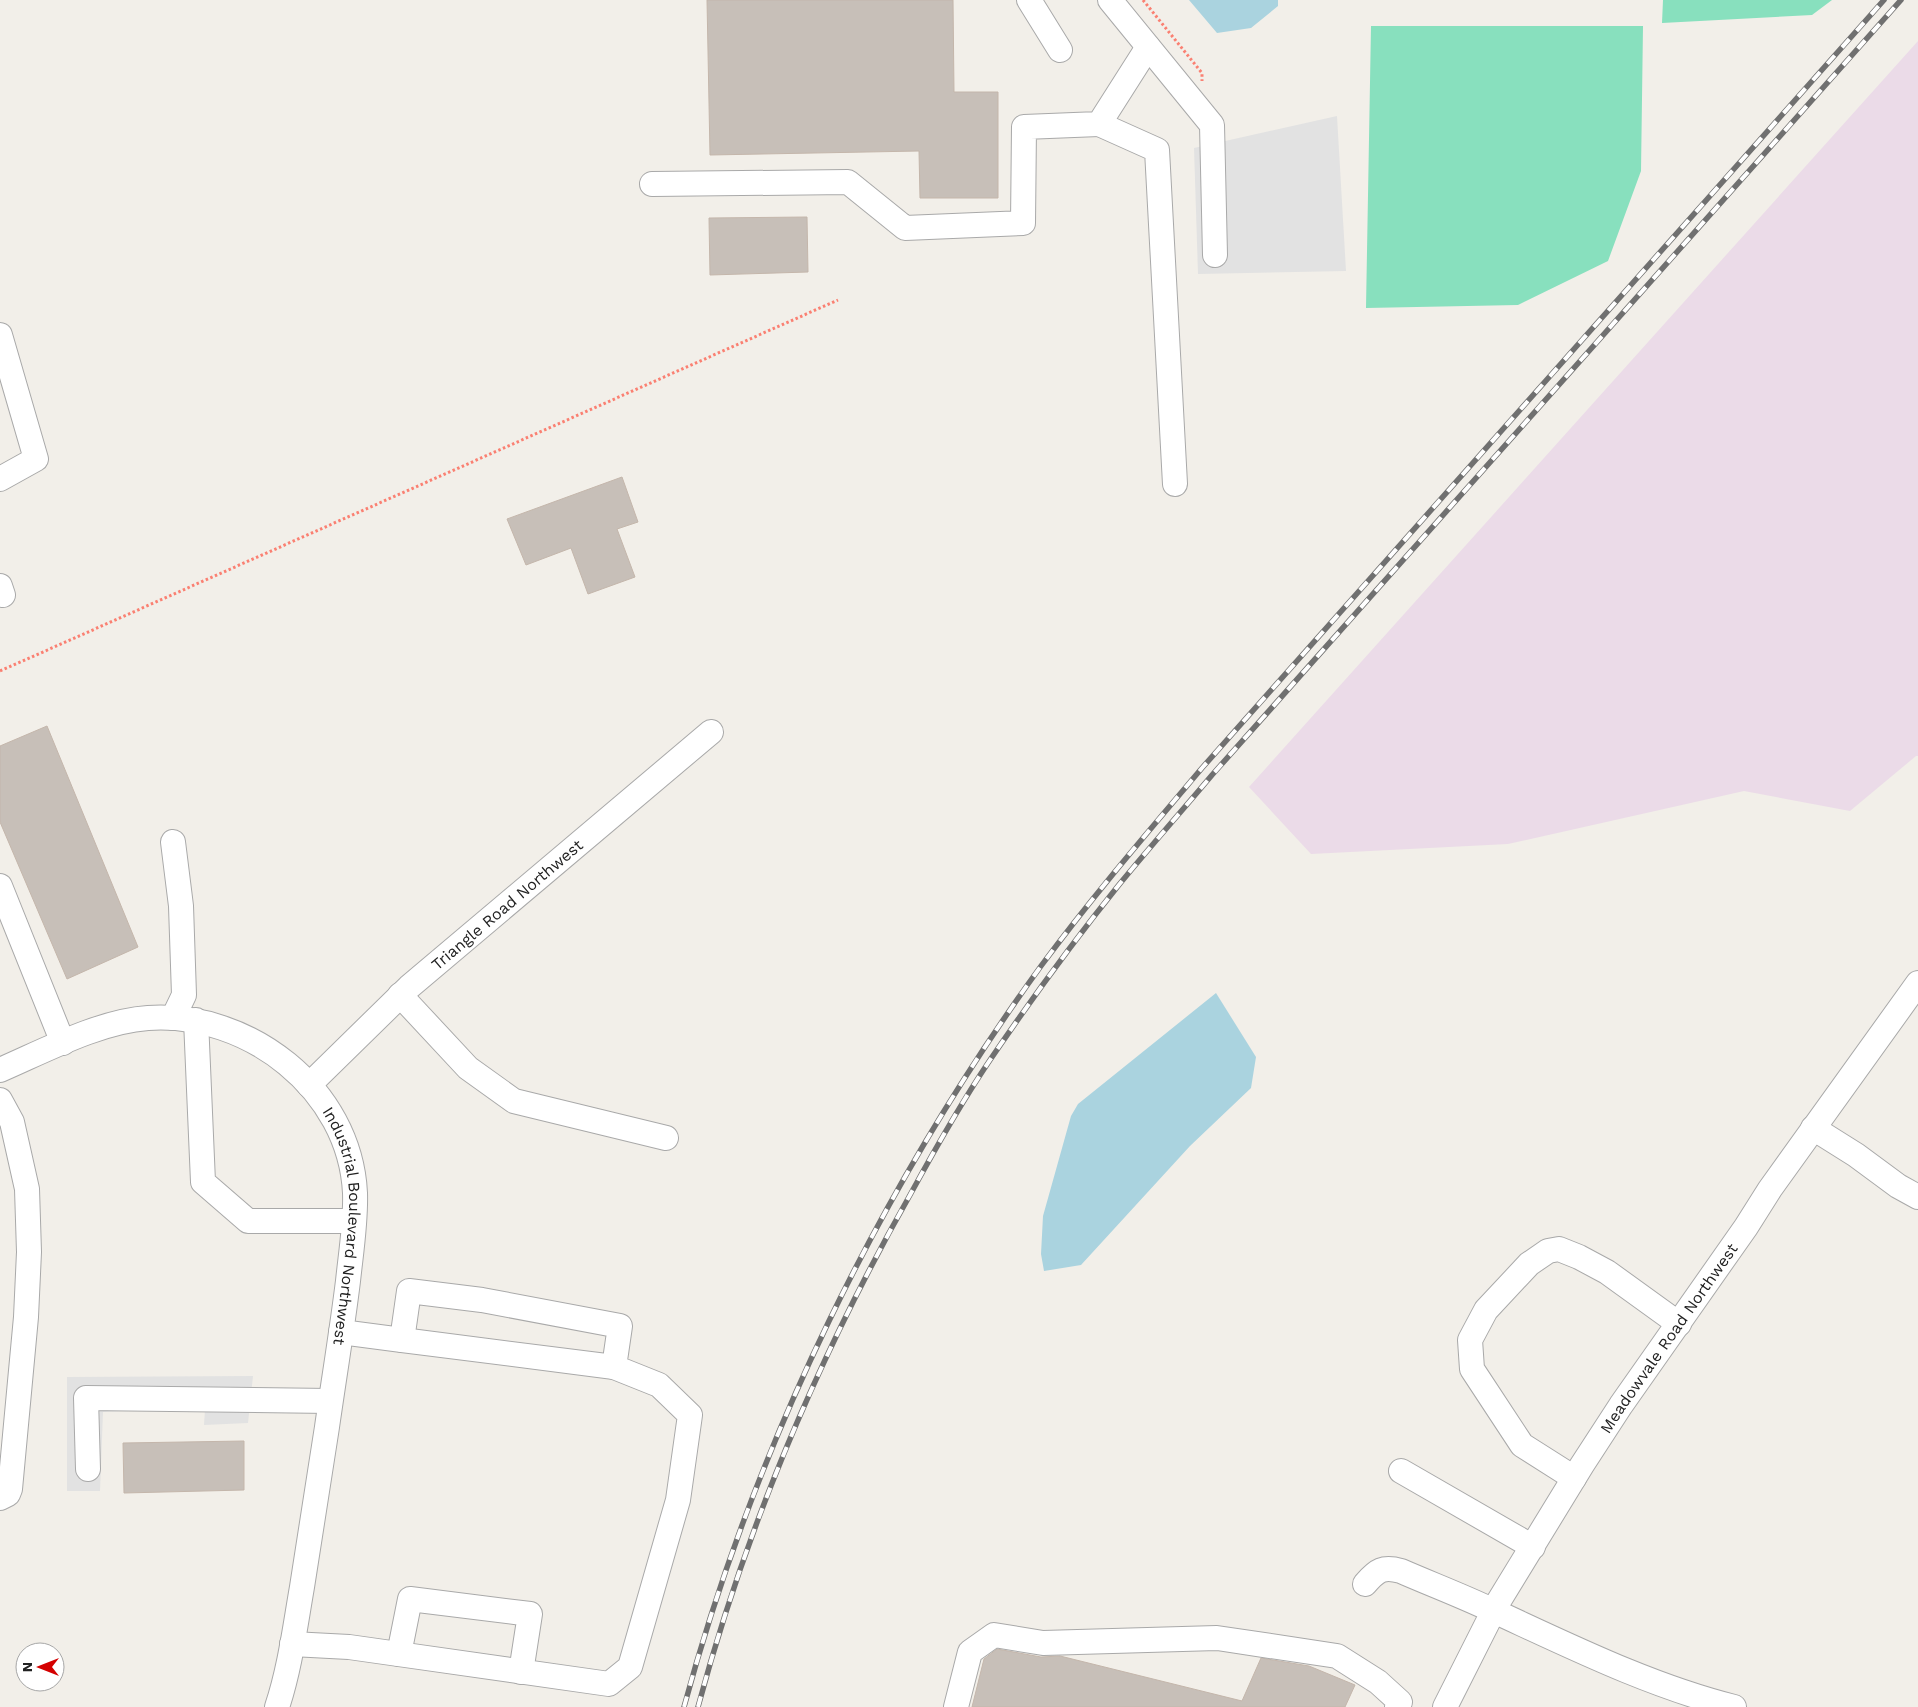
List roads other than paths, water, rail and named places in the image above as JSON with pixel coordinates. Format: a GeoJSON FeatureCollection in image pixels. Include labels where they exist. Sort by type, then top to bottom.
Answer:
{"type":"FeatureCollection","features":[{"type":"Feature","properties":{"kind":"street"},"geometry":{"type":"LineString","coordinates":[[1030,0],[1060,50]]}},
{"type":"Feature","properties":{"kind":"street"},"geometry":{"type":"LineString","coordinates":[[1110,0],[1212,125],[1215,255]]}},
{"type":"Feature","properties":{"kind":"street"},"geometry":{"type":"LineString","coordinates":[[1099,124],[1148,47]]}},
{"type":"Feature","properties":{"kind":"street"},"geometry":{"type":"LineString","coordinates":[[652,184],[848,182],[905,228],[1023,223],[1024,127],[1099,124],[1157,150],[1174,484]]}},
{"type":"Feature","properties":{"kind":"street"},"geometry":{"type":"LineString","coordinates":[[0,335],[36,459],[0,479]]}},
{"type":"Feature","properties":{"kind":"street","name":"Triangle Road Northwest"},"geometry":{"type":"LineString","coordinates":[[310,1085],[400,995],[711,732]]}},
{"type":"Feature","properties":{"kind":"street"},"geometry":{"type":"LineString","coordinates":[[173,842],[181,906],[184,995],[173,1018]]}},
{"type":"Feature","properties":{"kind":"street"},"geometry":{"type":"LineString","coordinates":[[0,886],[63,1043]]}},
{"type":"Feature","properties":{"kind":"street","name":"Meadowvale Road Northwest"},"geometry":{"type":"LineString","coordinates":[[1444,1707],[1494,1611],[1574,1478],[1621,1405],[1679,1324],[1813,1128],[1918,983]]}},
{"type":"Feature","properties":{"kind":"street"},"geometry":{"type":"LineString","coordinates":[[400,995],[468,1068],[514,1101],[666,1138]]}},
{"type":"Feature","properties":{"kind":"street","name":"Industrial Boulevard Northwest"},"geometry":{"type":"LineString","coordinates":[[2,1063],[120,1023],[146,1018],[196,1020],[251,1039],[288,1064],[310,1085],[329,1112],[344,1145],[350,1163],[355,1191],[354,1221],[342,1332],[292,1644],[277,1707]]}},
{"type":"Feature","properties":{"kind":"street"},"geometry":{"type":"LineString","coordinates":[[196,1020],[203,1182],[248,1221],[354,1221]]}},
{"type":"Feature","properties":{"kind":"street"},"geometry":{"type":"LineString","coordinates":[[0,1100],[12,1122],[27,1188],[29,1252],[26,1317],[10,1489],[8,1494],[0,1498]]}},
{"type":"Feature","properties":{"kind":"street"},"geometry":{"type":"LineString","coordinates":[[1813,1128],[1856,1155],[1898,1186],[1918,1197]]}},
{"type":"Feature","properties":{"kind":"street"},"geometry":{"type":"LineString","coordinates":[[1574,1478],[1522,1445],[1472,1369],[1470,1340],[1486,1310],[1529,1264],[1548,1251],[1560,1249],[1607,1272],[1679,1324]]}},
{"type":"Feature","properties":{"kind":"street"},"geometry":{"type":"LineString","coordinates":[[402,1340],[409,1291],[482,1300],[620,1326],[614,1367]]}},
{"type":"Feature","properties":{"kind":"street"},"geometry":{"type":"LineString","coordinates":[[292,1644],[349,1647],[609,1684],[630,1667],[678,1500],[690,1415],[659,1385],[614,1367],[342,1332]]}},
{"type":"Feature","properties":{"kind":"street"},"geometry":{"type":"LineString","coordinates":[[88,1469],[86,1398],[330,1401]]}},
{"type":"Feature","properties":{"kind":"street"},"geometry":{"type":"LineString","coordinates":[[1401,1471],[1533,1547]]}},
{"type":"Feature","properties":{"kind":"street"},"geometry":{"type":"LineString","coordinates":[[1365,1584],[1374,1573],[1382,1569],[1401,1571],[1494,1611],[1566,1646],[1626,1671],[1671,1698],[1734,1707]]}},
{"type":"Feature","properties":{"kind":"street"},"geometry":{"type":"LineString","coordinates":[[398,1654],[410,1599],[530,1614],[521,1672]]}},
{"type":"Feature","properties":{"kind":"street"},"geometry":{"type":"LineString","coordinates":[[956,1707],[970,1652],[994,1635],[1043,1643],[1217,1638],[1337,1656],[1378,1682],[1400,1702],[1397,1707]]}},
{"type":"Feature","properties":{"kind":"water"},"geometry":{"type":"Polygon","coordinates":[[[1189,0],[1278,0],[1278,6],[1251,28],[1217,33],[1189,0]]]}},
{"type":"Feature","properties":{"kind":"water"},"geometry":{"type":"Polygon","coordinates":[[[1216,993],[1256,1057],[1251,1088],[1190,1146],[1081,1265],[1044,1271],[1041,1254],[1043,1216],[1071,1116],[1078,1104],[1216,993]]]}},
{"type":"Feature","properties":{"kind":"railway"},"geometry":{"type":"LineString","coordinates":[[684,1707],[713,1609],[747,1511],[786,1415],[829,1321],[876,1228],[928,1138],[983,1051],[1041,966],[1100,890],[1202,768],[1884,0]]}},
{"type":"Feature","properties":{"kind":"railway"},"geometry":{"type":"LineString","coordinates":[[698,1707],[717,1640],[762,1509],[788,1444],[845,1318],[948,1126],[1021,1016],[1068,950],[1118,886],[1212,775],[1901,0]]}}]}
